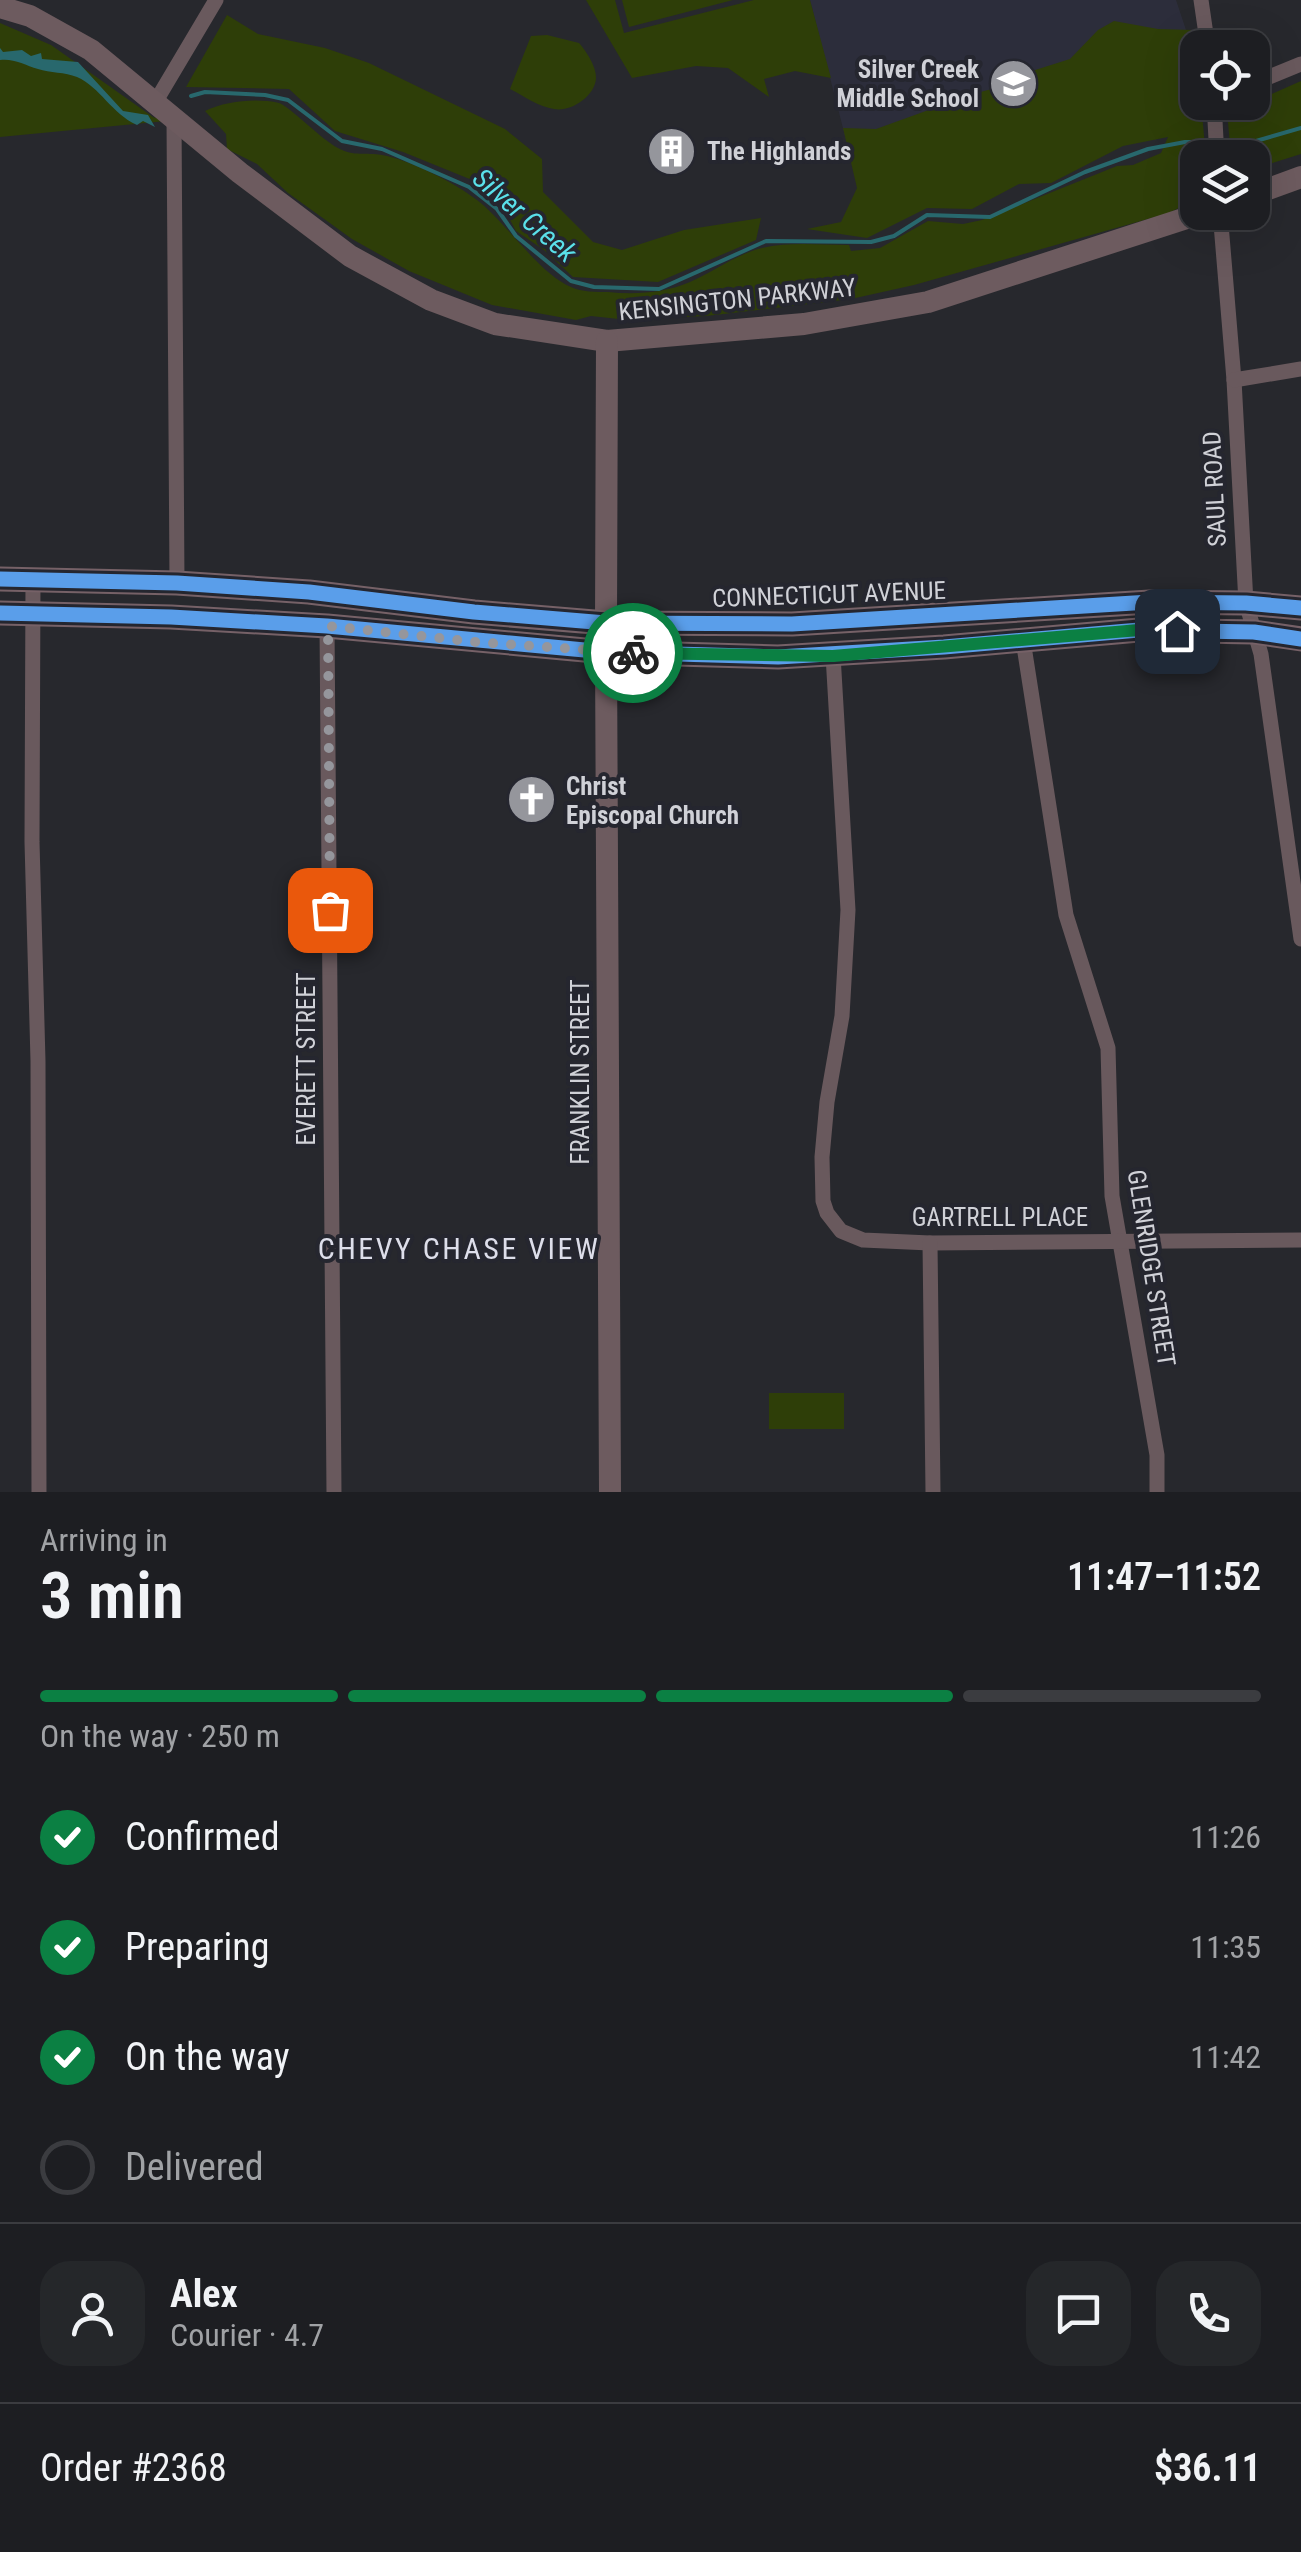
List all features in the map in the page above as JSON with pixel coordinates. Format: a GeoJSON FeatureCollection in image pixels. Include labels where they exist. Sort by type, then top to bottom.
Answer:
{"type":"FeatureCollection","features":[{"type":"Feature","properties":{"kind":"main road","name":"CONNECTICUT AVENUE"},"geometry":{"type":"LineString","coordinates":[[0,579],[177,583],[309,592],[474,612],[606,622],[842,622],[1150,602],[1301,608]]}},
{"type":"Feature","properties":{"kind":"main road"},"geometry":{"type":"LineString","coordinates":[[0,613],[328,626],[606,652],[778,657],[833,656],[1139,630],[1254,632],[1301,639]]}},
{"type":"Feature","properties":{"kind":"main road"},"geometry":{"type":"LineString","coordinates":[[522,646],[536,638],[596,639],[606,622]]}},
{"type":"Feature","properties":{"kind":"main road"},"geometry":{"type":"LineString","coordinates":[[606,652],[609,645],[632,638],[692,639],[714,624]]}},
{"type":"Feature","properties":{"kind":"street"},"geometry":{"type":"LineString","coordinates":[[156,101],[216,0]]}},
{"type":"Feature","properties":{"kind":"street"},"geometry":{"type":"LineString","coordinates":[[1201,0],[1205,30]]}},
{"type":"Feature","properties":{"kind":"street","name":"KENSINGTON PARKWAY"},"geometry":{"type":"LineString","coordinates":[[0,7],[63,32],[123,73],[174,118],[350,256],[431,300],[495,324],[608,341],[804,324],[928,302],[1180,220]]}},
{"type":"Feature","properties":{"kind":"street"},"geometry":{"type":"LineString","coordinates":[[1270,77],[1301,64]]}},
{"type":"Feature","properties":{"kind":"street"},"geometry":{"type":"LineString","coordinates":[[174,118],[177,583]]}},
{"type":"Feature","properties":{"kind":"street"},"geometry":{"type":"LineString","coordinates":[[1270,188],[1301,177]]}},
{"type":"Feature","properties":{"kind":"street","name":"SAUL ROAD"},"geometry":{"type":"LineString","coordinates":[[1222,230],[1246,603],[1261,654],[1301,939]]}},
{"type":"Feature","properties":{"kind":"street"},"geometry":{"type":"LineString","coordinates":[[606,622],[608,341]]}},
{"type":"Feature","properties":{"kind":"street"},"geometry":{"type":"LineString","coordinates":[[1234,380],[1301,369]]}},
{"type":"Feature","properties":{"kind":"street"},"geometry":{"type":"LineString","coordinates":[[33,579],[39,1492]]}},
{"type":"Feature","properties":{"kind":"street","name":"EVERETT STREET"},"geometry":{"type":"LineString","coordinates":[[328,626],[334,1492]]}},
{"type":"Feature","properties":{"kind":"street","name":"GLENRIDGE STREET"},"geometry":{"type":"LineString","coordinates":[[1023,640],[1066,916],[1108,1048],[1112,1196],[1157,1455],[1157,1492]]}},
{"type":"Feature","properties":{"kind":"street","name":"FRANKLIN STREET"},"geometry":{"type":"LineString","coordinates":[[606,652],[610,1492]]}},
{"type":"Feature","properties":{"kind":"street","name":"GARTRELL PLACE"},"geometry":{"type":"LineString","coordinates":[[833,656],[848,910],[842,1016],[822,1157],[823,1201],[841,1231],[863,1240],[930,1243],[1301,1240]]}},
{"type":"Feature","properties":{"kind":"street"},"geometry":{"type":"LineString","coordinates":[[930,1243],[932,1492]]}},
{"type":"Feature","properties":{"kind":"shaded area","name":"Silver Creek Middle School"},"geometry":{"type":"Polygon","coordinates":[[[810,0],[1176,0],[1186,30],[1180,30],[1180,97],[852,163],[810,0]]]}},
{"type":"Feature","properties":{"kind":"green space"},"geometry":{"type":"Polygon","coordinates":[[[586,0],[615,0],[624,33],[754,0],[810,0],[831,78],[795,71],[764,79],[769,97],[728,68],[696,66],[632,78],[586,0]]]}},
{"type":"Feature","properties":{"kind":"green space"},"geometry":{"type":"Polygon","coordinates":[[[622,0],[733,0],[629,27],[622,0]]]}},
{"type":"Feature","properties":{"kind":"green space"},"geometry":{"type":"Polygon","coordinates":[[[227,15],[258,34],[325,48],[369,63],[505,129],[542,159],[543,192],[593,242],[622,250],[684,230],[761,218],[756,240],[658,282],[573,277],[516,231],[501,203],[477,182],[403,152],[335,131],[289,89],[186,87],[227,15]]]}},
{"type":"Feature","properties":{"kind":"green space"},"geometry":{"type":"Polygon","coordinates":[[[1114,21],[1193,30],[1180,30],[1180,120],[1203,120],[1204,140],[1180,140],[1180,207],[914,285],[851,299],[706,316],[628,320],[591,316],[576,320],[492,305],[409,271],[352,239],[288,193],[257,164],[227,149],[226,134],[205,111],[241,101],[279,103],[344,151],[393,157],[457,187],[488,210],[547,271],[571,287],[594,292],[650,292],[690,282],[758,249],[792,244],[849,245],[851,251],[880,248],[928,221],[963,224],[982,220],[1117,166],[1133,165],[1161,153],[1168,137],[1123,146],[1051,183],[1019,184],[972,209],[927,208],[867,238],[807,229],[841,222],[857,188],[843,128],[876,129],[973,94],[1033,78],[1032,71],[1070,59],[1098,30],[1114,21]]]}},
{"type":"Feature","properties":{"kind":"green space"},"geometry":{"type":"Polygon","coordinates":[[[0,23],[51,45],[153,117],[166,121],[0,137],[0,23]]]}},
{"type":"Feature","properties":{"kind":"green space"},"geometry":{"type":"Polygon","coordinates":[[[547,35],[579,43],[595,69],[591,92],[567,108],[543,106],[510,89],[531,36],[547,35]]]}},
{"type":"Feature","properties":{"kind":"green space"},"geometry":{"type":"Polygon","coordinates":[[[1301,81],[1301,154],[1270,164],[1270,140],[1230,140],[1228,122],[1270,120],[1270,95],[1301,81]]]}},
{"type":"Feature","properties":{"kind":"green space"},"geometry":{"type":"Polygon","coordinates":[[[769,1393],[844,1393],[844,1429],[769,1429],[769,1393]]]}},
{"type":"Feature","properties":{"kind":"water"},"geometry":{"type":"Polygon","coordinates":[[[0,48],[3,52],[22,50],[31,56],[41,53],[42,59],[78,62],[123,111],[148,115],[155,127],[128,120],[77,77],[0,60],[0,48]]]}},
{"type":"Feature","properties":{"kind":"waterway","name":"Silver Creek"},"geometry":{"type":"LineString","coordinates":[[191,96],[205,92],[288,100],[342,141],[382,149],[469,187],[497,209],[516,236],[571,281],[594,287],[659,289],[766,241],[871,242],[894,236],[927,215],[990,217],[1085,172],[1148,149],[1180,143]]}},
{"type":"Feature","properties":{"kind":"waterway","name":"Silver Creek"},"geometry":{"type":"LineString","coordinates":[[1259,140],[1301,128]]}},
{"type":"Feature","properties":{"kind":"cycle path"},"geometry":{"type":"LineString","coordinates":[[0,579],[177,583],[309,592],[606,623],[792,624],[1150,602],[1301,608]]}},
{"type":"Feature","properties":{"kind":"cycle path"},"geometry":{"type":"LineString","coordinates":[[0,613],[171,617],[327,626],[606,652],[778,657],[1139,630],[1254,632],[1301,639]]}},
{"type":"Feature","properties":{"kind":"way so far"},"geometry":{"type":"LineString","coordinates":[[330,910],[328,626],[633,653]]}},
{"type":"Feature","properties":{"kind":"place","name":"Silver Creek Middle School"},"geometry":{"type":"Point","coordinates":[1014,83]}},
{"type":"Feature","properties":{"kind":"place","name":"The Highlands"},"geometry":{"type":"Point","coordinates":[672,151]}},
{"type":"Feature","properties":{"kind":"place","name":"Christ Episcopal Church"},"geometry":{"type":"Point","coordinates":[531,800]}},
{"type":"Feature","properties":{"kind":"district","name":"CHEVY CHASE VIEW"},"geometry":{"type":"Point","coordinates":[459,1249]}},
{"type":"Feature","properties":{"kind":"route"},"geometry":{"type":"LineString","coordinates":[[633,653],[833,656],[1139,630],[1177,631]]}}]}
